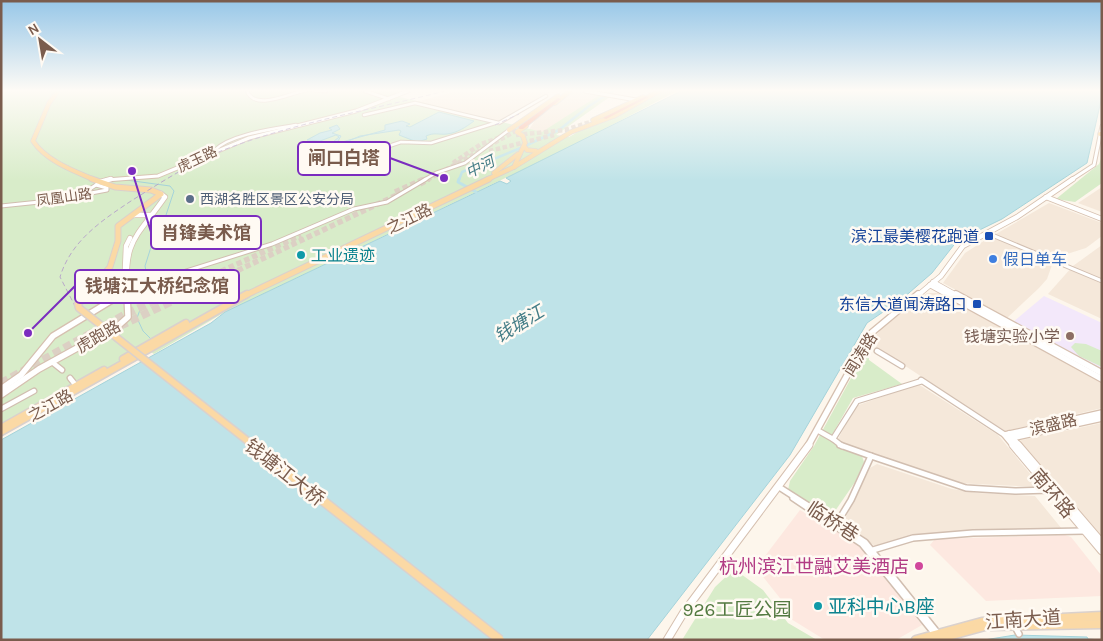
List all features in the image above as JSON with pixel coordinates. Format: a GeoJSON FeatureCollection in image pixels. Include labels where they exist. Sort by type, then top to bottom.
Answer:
{"type":"FeatureCollection","features":[{"type":"Feature","properties":{"kind":"highway"},"geometry":{"type":"LineString","coordinates":[[518,130],[529,121]]}},
{"type":"Feature","properties":{"kind":"main road"},"geometry":{"type":"LineString","coordinates":[[41,121],[33,141],[42,152],[97,184],[161,194],[158,199],[133,215]]}},
{"type":"Feature","properties":{"kind":"main road","name":"虎玉路"},"geometry":{"type":"LineString","coordinates":[[97,184],[118,176],[144,178],[158,176],[215,150],[249,138],[315,121]]}},
{"type":"Feature","properties":{"kind":"main road"},"geometry":{"type":"LineString","coordinates":[[507,132],[524,121]]}},
{"type":"Feature","properties":{"kind":"main road","name":"之江路"},"geometry":{"type":"LineString","coordinates":[[1,428],[224,302],[467,188],[518,162],[569,130],[589,121]]}},
{"type":"Feature","properties":{"kind":"main road","name":"之江路"},"geometry":{"type":"LineString","coordinates":[[1,432],[237,299],[467,188],[571,132],[601,121]]}},
{"type":"Feature","properties":{"kind":"main road","name":"闻涛路"},"geometry":{"type":"LineString","coordinates":[[667,640],[689,606],[804,454],[870,334],[931,284],[963,246],[1017,217],[1094,165],[1102,126]]}},
{"type":"Feature","properties":{"kind":"main road"},"geometry":{"type":"LineString","coordinates":[[490,176],[507,165],[518,162],[523,146],[518,130],[507,132]]}},
{"type":"Feature","properties":{"kind":"main road"},"geometry":{"type":"LineString","coordinates":[[523,146],[528,150],[536,151]]}},
{"type":"Feature","properties":{"kind":"main road","name":"虎跑路"},"geometry":{"type":"LineString","coordinates":[[1,395],[52,362],[125,321],[128,317],[125,297],[126,246],[162,198],[161,194]]}},
{"type":"Feature","properties":{"kind":"main road"},"geometry":{"type":"LineString","coordinates":[[1046,197],[1102,219]]}},
{"type":"Feature","properties":{"kind":"main road"},"geometry":{"type":"LineString","coordinates":[[133,215],[148,216]]}},
{"type":"Feature","properties":{"kind":"main road","name":"钱塘江大桥"},"geometry":{"type":"LineString","coordinates":[[133,215],[118,226],[116,230],[118,240],[105,277],[81,300],[78,304],[79,308],[500,640]]}},
{"type":"Feature","properties":{"kind":"main road"},"geometry":{"type":"LineString","coordinates":[[931,284],[1102,374]]}},
{"type":"Feature","properties":{"kind":"main road"},"geometry":{"type":"LineString","coordinates":[[931,284],[1102,380]]}},
{"type":"Feature","properties":{"kind":"main road","name":"虎跑路"},"geometry":{"type":"LineString","coordinates":[[1,389],[21,375],[53,336],[118,299],[125,291]]}},
{"type":"Feature","properties":{"kind":"main road","name":"滨盛路"},"geometry":{"type":"LineString","coordinates":[[1009,437],[1102,413]]}},
{"type":"Feature","properties":{"kind":"main road","name":"滨盛路"},"geometry":{"type":"LineString","coordinates":[[1009,437],[1102,418]]}},
{"type":"Feature","properties":{"kind":"main road","name":"南环路"},"geometry":{"type":"LineString","coordinates":[[1009,437],[1050,490],[1102,551]]}},
{"type":"Feature","properties":{"kind":"main road","name":"南环路"},"geometry":{"type":"LineString","coordinates":[[1009,437],[1102,543]]}},
{"type":"Feature","properties":{"kind":"main road","name":"江南大道"},"geometry":{"type":"LineString","coordinates":[[916,640],[982,622],[1011,619],[1102,616]]}},
{"type":"Feature","properties":{"kind":"main road"},"geometry":{"type":"LineString","coordinates":[[934,635],[986,626],[1013,624],[1102,624]]}},
{"type":"Feature","properties":{"kind":"street"},"geometry":{"type":"LineString","coordinates":[[490,121],[499,123]]}},
{"type":"Feature","properties":{"kind":"street"},"geometry":{"type":"LineString","coordinates":[[380,149],[401,142],[427,144],[470,129],[503,121]]}},
{"type":"Feature","properties":{"kind":"street"},"geometry":{"type":"LineString","coordinates":[[125,291],[149,285],[272,244],[354,209],[387,202],[436,173],[465,163],[507,132]]}},
{"type":"Feature","properties":{"kind":"street","name":"凤凰山路"},"geometry":{"type":"LineString","coordinates":[[1,206],[96,193],[108,188],[97,184]]}},
{"type":"Feature","properties":{"kind":"street"},"geometry":{"type":"LineString","coordinates":[[76,196],[97,184]]}},
{"type":"Feature","properties":{"kind":"street"},"geometry":{"type":"LineString","coordinates":[[994,236],[1102,281]]}},
{"type":"Feature","properties":{"kind":"street"},"geometry":{"type":"LineString","coordinates":[[876,351],[902,366]]}},
{"type":"Feature","properties":{"kind":"street"},"geometry":{"type":"LineString","coordinates":[[52,362],[62,370]]}},
{"type":"Feature","properties":{"kind":"street"},"geometry":{"type":"LineString","coordinates":[[70,378],[74,383]]}},
{"type":"Feature","properties":{"kind":"street"},"geometry":{"type":"LineString","coordinates":[[834,439],[857,401],[921,380],[1009,437]]}},
{"type":"Feature","properties":{"kind":"street"},"geometry":{"type":"LineString","coordinates":[[1,409],[34,392]]}},
{"type":"Feature","properties":{"kind":"street"},"geometry":{"type":"LineString","coordinates":[[817,430],[834,439],[842,446],[966,488],[1015,491],[1050,490]]}},
{"type":"Feature","properties":{"kind":"street"},"geometry":{"type":"LineString","coordinates":[[837,523],[851,500],[871,456]]}},
{"type":"Feature","properties":{"kind":"street","name":"临桥巷"},"geometry":{"type":"LineString","coordinates":[[779,488],[865,542],[873,550],[934,635]]}},
{"type":"Feature","properties":{"kind":"street","name":"临桥巷"},"geometry":{"type":"LineString","coordinates":[[779,488],[862,544],[934,635]]}},
{"type":"Feature","properties":{"kind":"street"},"geometry":{"type":"LineString","coordinates":[[873,550],[913,538],[965,533],[1085,531]]}},
{"type":"Feature","properties":{"kind":"street"},"geometry":{"type":"LineString","coordinates":[[1013,624],[1019,634]]}},
{"type":"Feature","properties":{"kind":"shaded area"},"geometry":{"type":"Polygon","coordinates":[[[535,121],[565,121],[542,135],[528,131],[535,121]]]}},
{"type":"Feature","properties":{"kind":"shaded area"},"geometry":{"type":"Polygon","coordinates":[[[1102,187],[1102,212],[1078,203],[1102,187]]]}},
{"type":"Feature","properties":{"kind":"shaded area"},"geometry":{"type":"Polygon","coordinates":[[[1049,203],[1102,223],[1102,236],[1086,248],[1051,259],[1000,238],[996,234],[1049,203]]]}},
{"type":"Feature","properties":{"kind":"shaded area"},"geometry":{"type":"Polygon","coordinates":[[[990,237],[998,238],[1053,262],[1047,279],[1007,318],[943,283],[965,253],[990,237]]]}},
{"type":"Feature","properties":{"kind":"shaded area"},"geometry":{"type":"Polygon","coordinates":[[[1102,245],[1102,319],[1048,294],[1073,266],[1102,245]]]}},
{"type":"Feature","properties":{"kind":"shaded area"},"geometry":{"type":"Polygon","coordinates":[[[927,293],[938,293],[1102,383],[1102,408],[1005,431],[870,343],[881,329],[927,293]]]}},
{"type":"Feature","properties":{"kind":"shaded area","name":"钱塘实验小学"},"geometry":{"type":"Polygon","coordinates":[[[1044,296],[1102,323],[1102,369],[1013,322],[1044,296]]]}},
{"type":"Feature","properties":{"kind":"shaded area"},"geometry":{"type":"Polygon","coordinates":[[[918,384],[998,435],[1037,482],[1036,487],[956,483],[843,444],[838,439],[856,406],[918,384]]]}},
{"type":"Feature","properties":{"kind":"shaded area"},"geometry":{"type":"Polygon","coordinates":[[[1102,423],[1102,535],[1100,535],[1017,441],[1102,423]]]}},
{"type":"Feature","properties":{"kind":"shaded area"},"geometry":{"type":"Polygon","coordinates":[[[877,464],[952,489],[978,493],[1035,496],[1062,529],[970,530],[908,537],[875,546],[842,525],[870,468],[877,464]]]}},
{"type":"Feature","properties":{"kind":"shaded area"},"geometry":{"type":"Polygon","coordinates":[[[800,510],[858,545],[922,625],[896,640],[825,640],[791,619],[787,607],[756,568],[800,510]]]}},
{"type":"Feature","properties":{"kind":"shaded area"},"geometry":{"type":"Polygon","coordinates":[[[1065,535],[1071,537],[1102,576],[1102,596],[986,601],[930,545],[935,539],[1065,535]]]}},
{"type":"Feature","properties":{"kind":"green space"},"geometry":{"type":"Polygon","coordinates":[[[1,121],[497,121],[542,132],[559,121],[576,121],[556,135],[569,137],[581,130],[607,121],[620,121],[568,148],[225,312],[154,354],[148,350],[254,294],[226,306],[1,430],[1,121]]]}},
{"type":"Feature","properties":{"kind":"green space"},"geometry":{"type":"Polygon","coordinates":[[[1102,156],[1102,183],[1075,202],[1056,199],[1099,164],[1102,156]]]}},
{"type":"Feature","properties":{"kind":"green space"},"geometry":{"type":"Polygon","coordinates":[[[1075,343],[1086,344],[1102,351],[1102,367],[1079,356],[1071,347],[1075,343]]]}},
{"type":"Feature","properties":{"kind":"green space"},"geometry":{"type":"Polygon","coordinates":[[[868,347],[869,360],[902,384],[853,398],[832,435],[838,446],[862,456],[864,462],[855,482],[833,514],[829,515],[788,490],[790,481],[814,446],[868,347]]]}},
{"type":"Feature","properties":{"kind":"green space","name":"926工匠公园"},"geometry":{"type":"Polygon","coordinates":[[[734,569],[763,590],[788,623],[817,640],[682,640],[715,587],[734,569]]]}},
{"type":"Feature","properties":{"kind":"water"},"geometry":{"type":"Polygon","coordinates":[[[402,121],[410,124],[406,126],[410,127],[422,121],[474,121],[454,132],[429,135],[426,136],[427,139],[417,142],[399,135],[401,131],[368,135],[385,130],[385,125],[402,121]]]}},
{"type":"Feature","properties":{"kind":"water","name":"钱塘江"},"geometry":{"type":"Polygon","coordinates":[[[621,121],[1096,121],[1087,163],[1002,219],[957,241],[932,273],[902,299],[867,323],[790,455],[647,640],[1,640],[1,440],[211,323],[225,312],[500,181],[507,184],[511,181],[506,178],[621,121]]]}},
{"type":"Feature","properties":{"kind":"water"},"geometry":{"type":"Polygon","coordinates":[[[337,125],[340,129],[332,133],[341,136],[338,141],[342,142],[353,139],[339,145],[333,142],[339,137],[336,135],[320,141],[307,140],[320,133],[332,130],[329,128],[337,125]]]}},
{"type":"Feature","properties":{"kind":"water"},"geometry":{"type":"Polygon","coordinates":[[[1015,635],[1087,637],[1088,639],[1101,640],[984,640],[1015,635]]]}},
{"type":"Feature","properties":{"kind":"waterway","name":"中河"},"geometry":{"type":"LineString","coordinates":[[525,146],[559,130],[570,121]]}},
{"type":"Feature","properties":{"kind":"waterway","name":"中河"},"geometry":{"type":"LineString","coordinates":[[459,180],[462,172],[523,147]]}},
{"type":"Feature","properties":{"kind":"waterway","name":"中河"},"geometry":{"type":"LineString","coordinates":[[459,179],[458,182],[476,192]]}},
{"type":"Feature","properties":{"kind":"waterway"},"geometry":{"type":"LineString","coordinates":[[126,180],[170,186],[174,191],[165,218],[158,225],[145,266],[148,281]]}},
{"type":"Feature","properties":{"kind":"waterway"},"geometry":{"type":"LineString","coordinates":[[149,285],[137,318],[143,331],[151,339]]}},
{"type":"Feature","properties":{"kind":"tunnel"},"geometry":{"type":"LineString","coordinates":[[516,135],[565,130],[594,121]]}},
{"type":"Feature","properties":{"kind":"tunnel"},"geometry":{"type":"LineString","coordinates":[[427,180],[521,128]]}},
{"type":"Feature","properties":{"kind":"tunnel"},"geometry":{"type":"LineString","coordinates":[[489,151],[554,135]]}},
{"type":"Feature","properties":{"kind":"tunnel"},"geometry":{"type":"LineString","coordinates":[[453,163],[481,144],[501,137]]}},
{"type":"Feature","properties":{"kind":"tunnel"},"geometry":{"type":"LineString","coordinates":[[395,192],[424,179],[421,180]]}},
{"type":"Feature","properties":{"kind":"tunnel"},"geometry":{"type":"LineString","coordinates":[[420,184],[429,179]]}},
{"type":"Feature","properties":{"kind":"tunnel"},"geometry":{"type":"LineString","coordinates":[[184,296],[401,193]]}},
{"type":"Feature","properties":{"kind":"tunnel"},"geometry":{"type":"LineString","coordinates":[[167,296],[301,235]]}},
{"type":"Feature","properties":{"kind":"tunnel"},"geometry":{"type":"LineString","coordinates":[[1,383],[124,315],[169,294]]}},
{"type":"Feature","properties":{"kind":"tunnel"},"geometry":{"type":"LineString","coordinates":[[120,326],[187,294]]}},
{"type":"Feature","properties":{"kind":"railway"},"geometry":{"type":"LineString","coordinates":[[252,446],[75,306],[60,277],[65,264],[79,242],[88,233],[109,216],[164,181],[221,151],[276,132],[321,121]]}},
{"type":"Feature","properties":{"kind":"railway"},"geometry":{"type":"LineString","coordinates":[[495,125],[504,121]]}},
{"type":"Feature","properties":{"kind":"railway"},"geometry":{"type":"LineString","coordinates":[[251,445],[498,640]]}},
{"type":"Feature","properties":{"kind":"place","name":"肖锋美术馆"},"geometry":{"type":"Point","coordinates":[132,171]}},
{"type":"Feature","properties":{"kind":"place","name":"闸口白塔"},"geometry":{"type":"Point","coordinates":[444,178]}},
{"type":"Feature","properties":{"kind":"place","name":"西湖名胜区景区公安分局"},"geometry":{"type":"Point","coordinates":[190,199]}},
{"type":"Feature","properties":{"kind":"place","name":"滨江最美樱花跑道"},"geometry":{"type":"Point","coordinates":[989,236]}},
{"type":"Feature","properties":{"kind":"place","name":"工业遗迹"},"geometry":{"type":"Point","coordinates":[301,255]}},
{"type":"Feature","properties":{"kind":"place","name":"假日单车"},"geometry":{"type":"Point","coordinates":[993,259]}},
{"type":"Feature","properties":{"kind":"place","name":"东信大道闻涛路口"},"geometry":{"type":"Point","coordinates":[977,304]}},
{"type":"Feature","properties":{"kind":"place","name":"钱塘江大桥纪念馆"},"geometry":{"type":"Point","coordinates":[28,333]}},
{"type":"Feature","properties":{"kind":"place","name":"钱塘实验小学"},"geometry":{"type":"Point","coordinates":[1070,336]}},
{"type":"Feature","properties":{"kind":"place","name":"杭州滨江世融艾美酒店"},"geometry":{"type":"Point","coordinates":[919,566]}},
{"type":"Feature","properties":{"kind":"place","name":"亚科中心B座"},"geometry":{"type":"Point","coordinates":[818,606]}}]}
